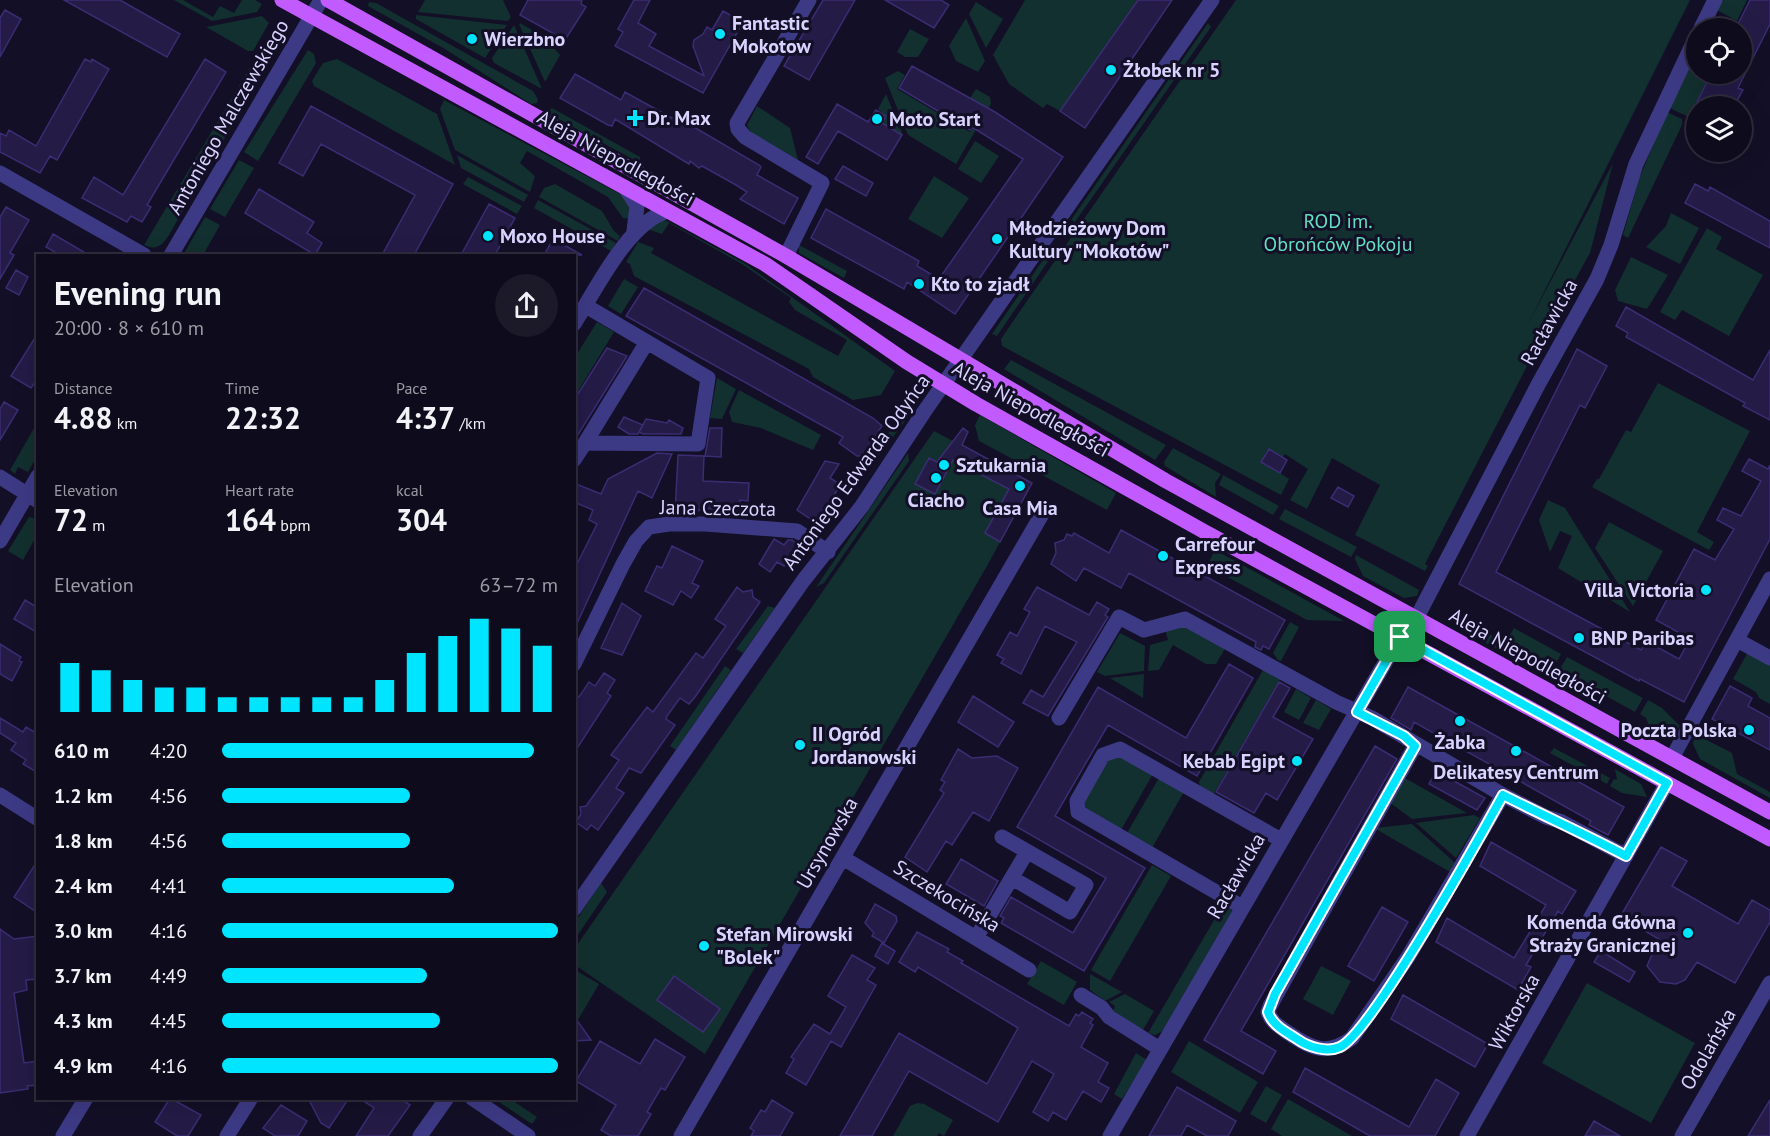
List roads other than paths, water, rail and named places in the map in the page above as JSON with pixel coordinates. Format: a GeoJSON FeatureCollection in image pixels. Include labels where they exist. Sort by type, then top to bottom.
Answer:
{"type":"FeatureCollection","features":[{"type":"Feature","properties":{"kind":"main road","name":"Aleja Niepodległości"},"geometry":{"type":"LineString","coordinates":[[282,0],[765,264],[944,385],[1770,839]]}},
{"type":"Feature","properties":{"kind":"main road","name":"Aleja Niepodległości"},"geometry":{"type":"LineString","coordinates":[[328,0],[786,256],[1160,478],[1770,812]]}},
{"type":"Feature","properties":{"kind":"street","name":"Antoniego Malczewskiego"},"geometry":{"type":"LineString","coordinates":[[172,254],[321,0]]}},
{"type":"Feature","properties":{"kind":"street"},"geometry":{"type":"LineString","coordinates":[[786,256],[822,183],[745,137],[738,129],[737,123],[809,0]]}},
{"type":"Feature","properties":{"kind":"street","name":"Antoniego Edwarda Odyńca"},"geometry":{"type":"LineString","coordinates":[[576,906],[803,581],[862,506],[1212,0]]}},
{"type":"Feature","properties":{"kind":"street"},"geometry":{"type":"LineString","coordinates":[[1706,18],[1715,0]]}},
{"type":"Feature","properties":{"kind":"street","name":"Racławicka"},"geometry":{"type":"LineString","coordinates":[[1416,619],[1534,393],[1597,279],[1611,245],[1635,164],[1686,58]]}},
{"type":"Feature","properties":{"kind":"street"},"geometry":{"type":"LineString","coordinates":[[0,173],[142,254]]}},
{"type":"Feature","properties":{"kind":"street"},"geometry":{"type":"LineString","coordinates":[[625,187],[637,206],[634,231]]}},
{"type":"Feature","properties":{"kind":"street"},"geometry":{"type":"LineString","coordinates":[[576,321],[634,231],[651,217],[667,211]]}},
{"type":"Feature","properties":{"kind":"street"},"geometry":{"type":"LineString","coordinates":[[585,442],[698,444],[708,378],[586,306]]}},
{"type":"Feature","properties":{"kind":"street"},"geometry":{"type":"LineString","coordinates":[[576,457],[648,342]]}},
{"type":"Feature","properties":{"kind":"street"},"geometry":{"type":"LineString","coordinates":[[0,477],[32,498]]}},
{"type":"Feature","properties":{"kind":"street"},"geometry":{"type":"LineString","coordinates":[[0,541],[32,498],[36,483]]}},
{"type":"Feature","properties":{"kind":"street","name":"Ursynowska"},"geometry":{"type":"LineString","coordinates":[[681,1136],[1045,508]]}},
{"type":"Feature","properties":{"kind":"street","name":"Jana Czeczota"},"geometry":{"type":"LineString","coordinates":[[576,660],[627,556],[636,541],[650,527],[669,524],[705,524],[797,531],[828,552]]}},
{"type":"Feature","properties":{"kind":"street"},"geometry":{"type":"LineString","coordinates":[[1672,758],[1770,579]]}},
{"type":"Feature","properties":{"kind":"street"},"geometry":{"type":"LineString","coordinates":[[1059,718],[1119,617],[1144,630],[1185,619],[1404,736],[1415,746],[1503,795],[1546,817],[1562,822],[1626,856]]}},
{"type":"Feature","properties":{"kind":"street","name":"Racławicka"},"geometry":{"type":"LineString","coordinates":[[1110,1136],[1400,637]]}},
{"type":"Feature","properties":{"kind":"street"},"geometry":{"type":"LineString","coordinates":[[1737,639],[1770,658]]}},
{"type":"Feature","properties":{"kind":"street"},"geometry":{"type":"LineString","coordinates":[[1415,746],[1270,1006],[1268,1012],[1272,1021],[1303,1043],[1319,1049],[1340,1047],[1359,1029],[1408,957],[1503,795]]}},
{"type":"Feature","properties":{"kind":"street"},"geometry":{"type":"LineString","coordinates":[[1242,907],[1078,812],[1077,801],[1103,755],[1120,749],[1281,840]]}},
{"type":"Feature","properties":{"kind":"street","name":"Wiktorska"},"geometry":{"type":"LineString","coordinates":[[1467,1136],[1667,783]]}},
{"type":"Feature","properties":{"kind":"street"},"geometry":{"type":"LineString","coordinates":[[0,795],[36,818]]}},
{"type":"Feature","properties":{"kind":"street"},"geometry":{"type":"LineString","coordinates":[[1002,837],[1086,885],[1070,912],[1012,878]]}},
{"type":"Feature","properties":{"kind":"street"},"geometry":{"type":"LineString","coordinates":[[976,938],[1027,852]]}},
{"type":"Feature","properties":{"kind":"street","name":"Szczekocińska"},"geometry":{"type":"LineString","coordinates":[[843,858],[1029,970]]}},
{"type":"Feature","properties":{"kind":"street","name":"Odolańska"},"geometry":{"type":"LineString","coordinates":[[1682,1136],[1770,983]]}},
{"type":"Feature","properties":{"kind":"street"},"geometry":{"type":"LineString","coordinates":[[1081,995],[1102,1008],[1109,1017],[1160,1050]]}},
{"type":"Feature","properties":{"kind":"street"},"geometry":{"type":"LineString","coordinates":[[63,1136],[85,1100]]}},
{"type":"Feature","properties":{"kind":"street"},"geometry":{"type":"LineString","coordinates":[[227,1136],[250,1100]]}},
{"type":"Feature","properties":{"kind":"street"},"geometry":{"type":"LineString","coordinates":[[420,1136],[446,1100]]}},
{"type":"Feature","properties":{"kind":"street"},"geometry":{"type":"LineString","coordinates":[[475,1100],[528,1136]]}},
{"type":"Feature","properties":{"kind":"place","name":"Fantastic Mokotow"},"geometry":{"type":"Point","coordinates":[720,34]}},
{"type":"Feature","properties":{"kind":"place","name":"Wierzbno"},"geometry":{"type":"Point","coordinates":[472,39]}},
{"type":"Feature","properties":{"kind":"place","name":"Żłobek nr 5"},"geometry":{"type":"Point","coordinates":[1111,70]}},
{"type":"Feature","properties":{"kind":"place","name":"Dr. Max"},"geometry":{"type":"Point","coordinates":[635,118]}},
{"type":"Feature","properties":{"kind":"place","name":"Moto Start"},"geometry":{"type":"Point","coordinates":[877,119]}},
{"type":"Feature","properties":{"kind":"place","name":"Moxo House"},"geometry":{"type":"Point","coordinates":[488,236]}},
{"type":"Feature","properties":{"kind":"place","name":"Młodzieżowy Dom Kultury \"Mokotów\""},"geometry":{"type":"Point","coordinates":[997,239]}},
{"type":"Feature","properties":{"kind":"place","name":"Kto to zjadł"},"geometry":{"type":"Point","coordinates":[919,284]}},
{"type":"Feature","properties":{"kind":"place","name":"Sztukarnia"},"geometry":{"type":"Point","coordinates":[944,465]}},
{"type":"Feature","properties":{"kind":"place","name":"Ciacho"},"geometry":{"type":"Point","coordinates":[936,478]}},
{"type":"Feature","properties":{"kind":"place","name":"Casa Mia"},"geometry":{"type":"Point","coordinates":[1020,486]}},
{"type":"Feature","properties":{"kind":"place","name":"Carrefour Express"},"geometry":{"type":"Point","coordinates":[1163,556]}},
{"type":"Feature","properties":{"kind":"place","name":"Villa Victoria"},"geometry":{"type":"Point","coordinates":[1706,590]}},
{"type":"Feature","properties":{"kind":"place","name":"BNP Paribas"},"geometry":{"type":"Point","coordinates":[1579,638]}},
{"type":"Feature","properties":{"kind":"place","name":"Żabka"},"geometry":{"type":"Point","coordinates":[1460,721]}},
{"type":"Feature","properties":{"kind":"place","name":"Poczta Polska"},"geometry":{"type":"Point","coordinates":[1749,730]}},
{"type":"Feature","properties":{"kind":"place","name":"II Ogród Jordanowski"},"geometry":{"type":"Point","coordinates":[800,745]}},
{"type":"Feature","properties":{"kind":"place","name":"Delikatesy Centrum"},"geometry":{"type":"Point","coordinates":[1516,751]}},
{"type":"Feature","properties":{"kind":"place","name":"Kebab Egipt"},"geometry":{"type":"Point","coordinates":[1297,761]}},
{"type":"Feature","properties":{"kind":"place","name":"Komenda Główna Straży Granicznej"},"geometry":{"type":"Point","coordinates":[1688,933]}},
{"type":"Feature","properties":{"kind":"place","name":"Stefan Mirowski \"Bolek\""},"geometry":{"type":"Point","coordinates":[704,946]}},
{"type":"Feature","properties":{"kind":"park label","name":"ROD im. Obrońców Pokoju"},"geometry":{"type":"Point","coordinates":[1338,232]}}]}
